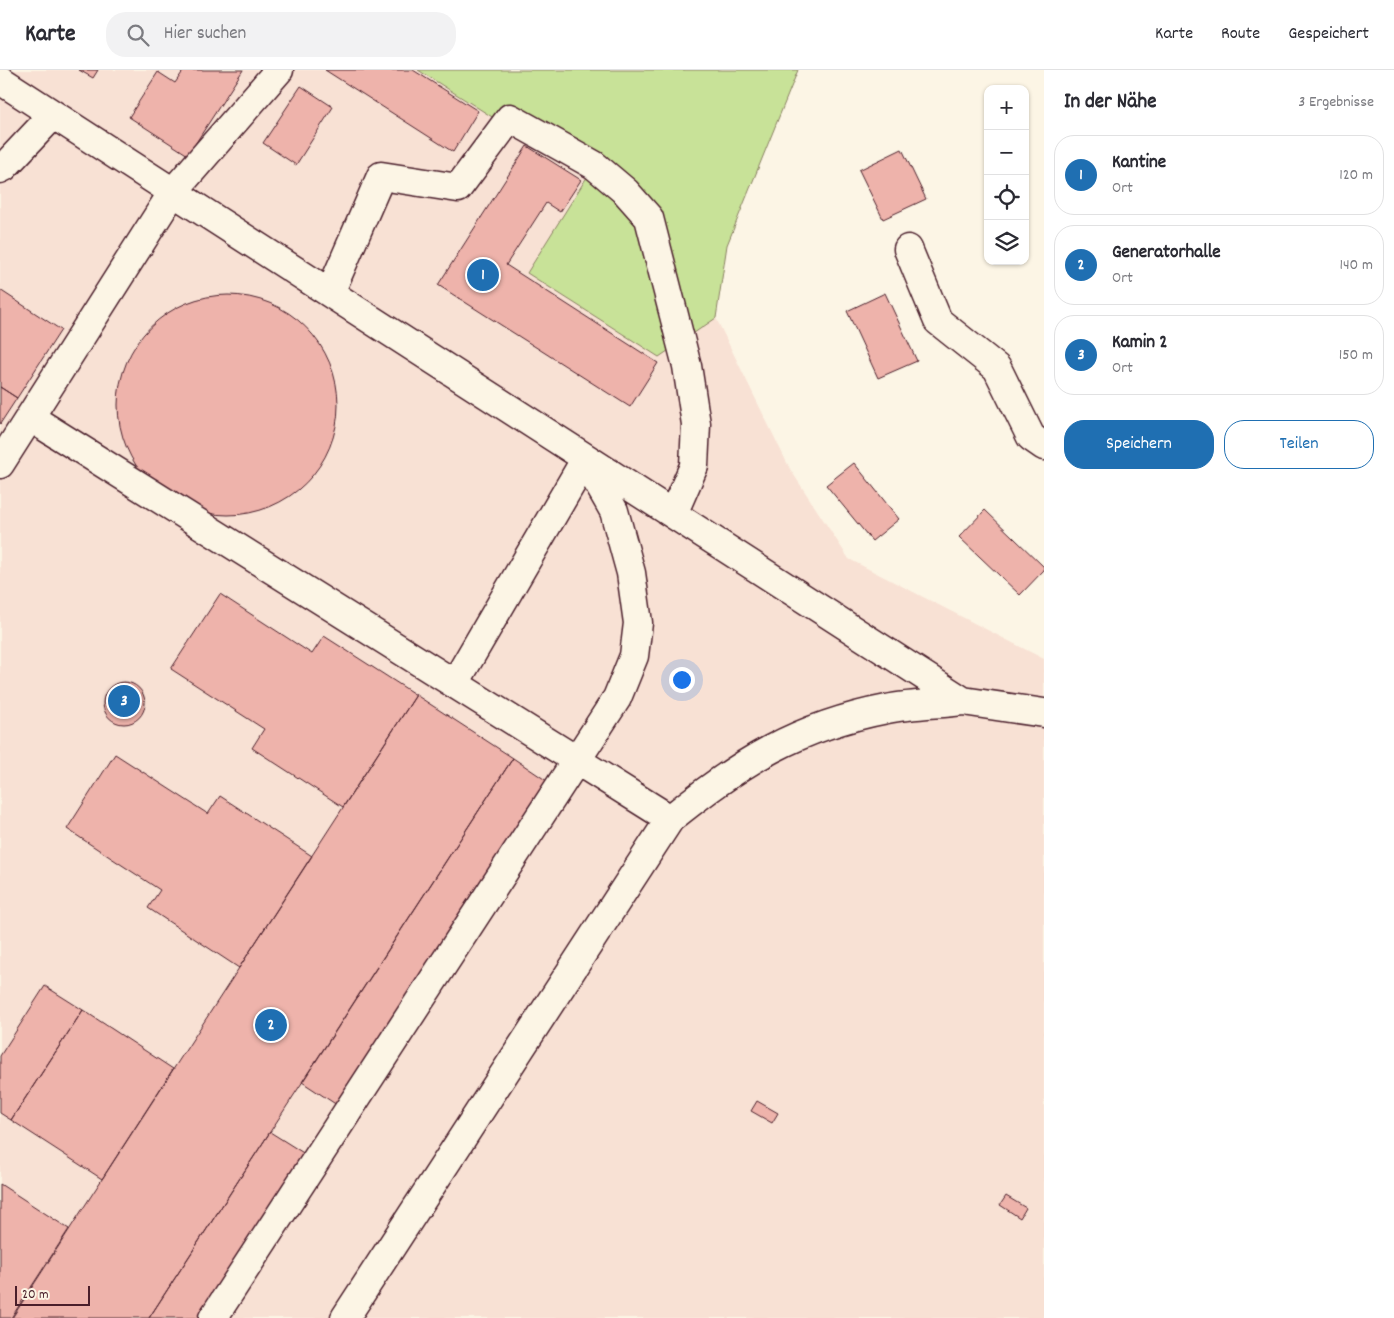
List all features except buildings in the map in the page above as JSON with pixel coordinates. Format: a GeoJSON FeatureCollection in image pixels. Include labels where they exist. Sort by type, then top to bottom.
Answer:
{"type":"FeatureCollection","features":[{"type":"Feature","properties":{"kind":"street"},"geometry":{"type":"LineString","coordinates":[[0,464],[173,192],[279,70]]}},
{"type":"Feature","properties":{"kind":"street"},"geometry":{"type":"LineString","coordinates":[[0,80],[330,292],[586,460],[963,701]]}},
{"type":"Feature","properties":{"kind":"street"},"geometry":{"type":"LineString","coordinates":[[0,169],[53,115]]}},
{"type":"Feature","properties":{"kind":"street"},"geometry":{"type":"LineString","coordinates":[[330,292],[381,176],[458,188],[510,118],[594,165],[626,192],[649,218],[687,366],[696,424],[694,466],[673,514]]}},
{"type":"Feature","properties":{"kind":"street"},"geometry":{"type":"LineString","coordinates":[[908,248],[938,321],[997,368],[1031,437],[1044,446]]}},
{"type":"Feature","properties":{"kind":"street"},"geometry":{"type":"LineString","coordinates":[[31,418],[670,819]]}},
{"type":"Feature","properties":{"kind":"street"},"geometry":{"type":"LineString","coordinates":[[455,683],[586,460]]}},
{"type":"Feature","properties":{"kind":"street"},"geometry":{"type":"LineString","coordinates":[[213,1318],[617,698],[634,656],[638,623],[631,573],[614,512],[586,460]]}},
{"type":"Feature","properties":{"kind":"street"},"geometry":{"type":"LineString","coordinates":[[345,1318],[670,819],[730,772],[786,740],[838,721],[889,709],[963,701],[1044,713]]}},
{"type":"Feature","properties":{"kind":"shaded area"},"geometry":{"type":"Polygon","coordinates":[[[0,70],[798,70],[727,245],[716,318],[790,469],[849,559],[1044,659],[1044,1318],[0,1318],[0,70]]]}},
{"type":"Feature","properties":{"kind":"green space"},"geometry":{"type":"Polygon","coordinates":[[[418,70],[798,70],[727,245],[716,318],[659,357],[527,273],[587,177],[418,70]]]}},
{"type":"Feature","properties":{"kind":"place","name":"Kantine"},"geometry":{"type":"Point","coordinates":[483,275]}},
{"type":"Feature","properties":{"kind":"place","name":"Kamin 2"},"geometry":{"type":"Point","coordinates":[124,701]}},
{"type":"Feature","properties":{"kind":"place","name":"Generatorhalle"},"geometry":{"type":"Point","coordinates":[271,1025]}}]}
